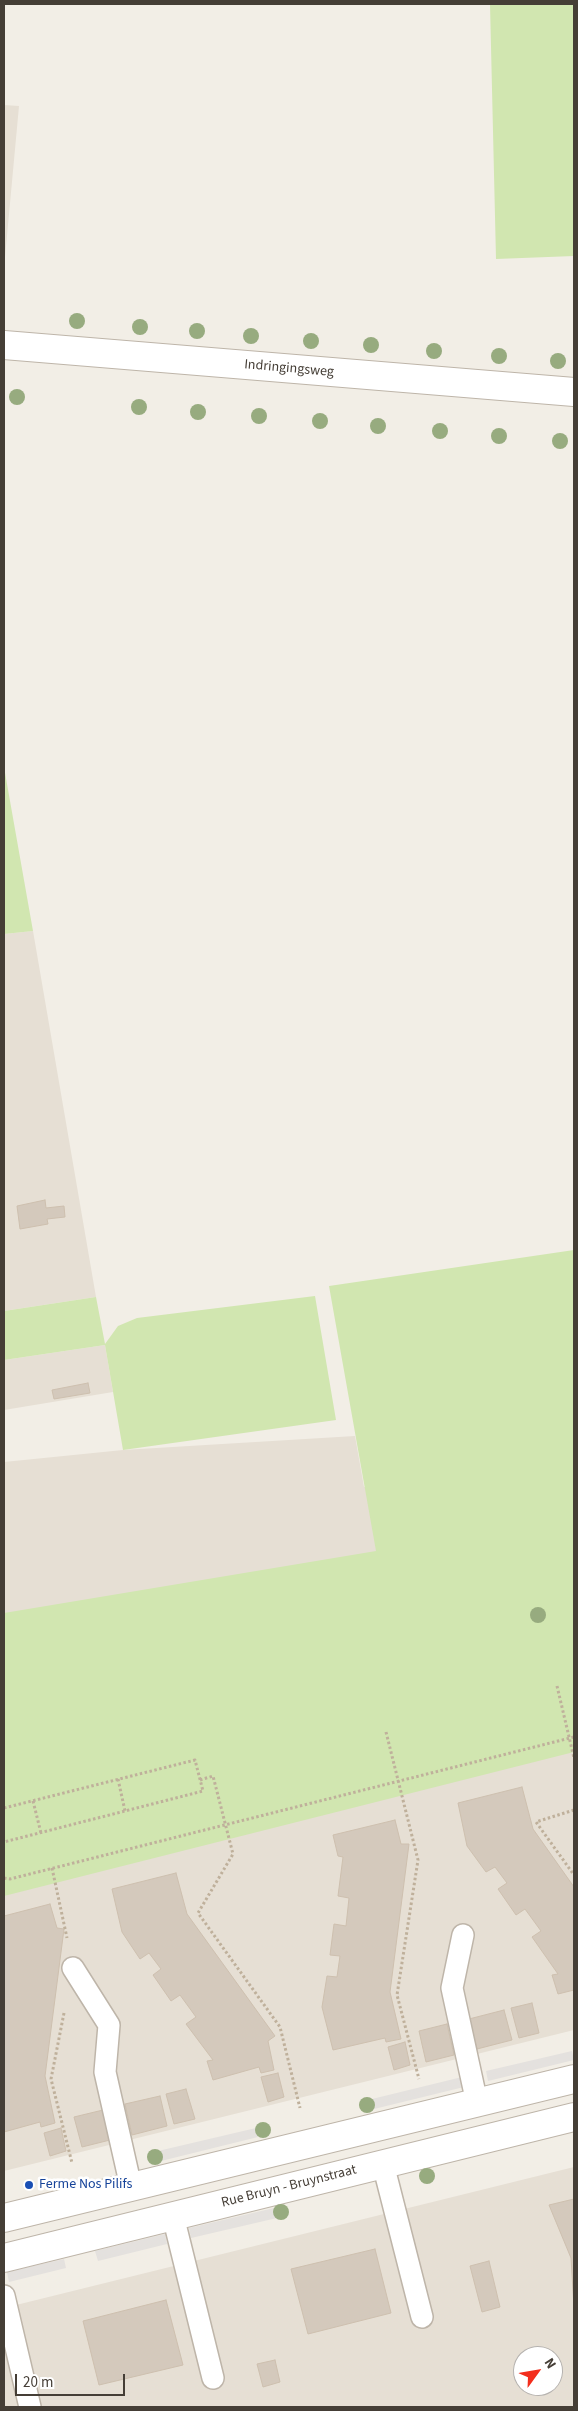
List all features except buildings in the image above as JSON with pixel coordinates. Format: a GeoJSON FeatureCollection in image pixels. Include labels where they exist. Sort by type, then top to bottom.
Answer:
{"type":"FeatureCollection","features":[{"type":"Feature","properties":{"kind":"street","name":"Indringingsweg"},"geometry":{"type":"LineString","coordinates":[[4,346],[574,392]]}},
{"type":"Feature","properties":{"kind":"street"},"geometry":{"type":"LineString","coordinates":[[4,2218],[574,2079]]}},
{"type":"Feature","properties":{"kind":"street","name":"Rue Bruyn - Bruynstraat"},"geometry":{"type":"LineString","coordinates":[[4,2258],[574,2117]]}},
{"type":"Feature","properties":{"kind":"lane"},"geometry":{"type":"LineString","coordinates":[[462,1935],[452,1988],[477,2103]]}},
{"type":"Feature","properties":{"kind":"lane"},"geometry":{"type":"LineString","coordinates":[[74,1968],[109,2025],[105,2072],[132,2187]]}},
{"type":"Feature","properties":{"kind":"lane"},"geometry":{"type":"LineString","coordinates":[[383,2164],[422,2316]]}},
{"type":"Feature","properties":{"kind":"lane"},"geometry":{"type":"LineString","coordinates":[[173,2216],[213,2378]]}},
{"type":"Feature","properties":{"kind":"lane"},"geometry":{"type":"LineString","coordinates":[[4,2296],[30,2407]]}},
{"type":"Feature","properties":{"kind":"path"},"geometry":{"type":"LineString","coordinates":[[557,1686],[572,1738],[574,1758]]}},
{"type":"Feature","properties":{"kind":"path"},"geometry":{"type":"LineString","coordinates":[[386,1732],[418,1860],[397,1994],[419,2079]]}},
{"type":"Feature","properties":{"kind":"path"},"geometry":{"type":"LineString","coordinates":[[4,1878],[225,1825],[397,1779],[572,1738]]}},
{"type":"Feature","properties":{"kind":"path"},"geometry":{"type":"LineString","coordinates":[[4,1808],[195,1760],[203,1791],[4,1842]]}},
{"type":"Feature","properties":{"kind":"path"},"geometry":{"type":"LineString","coordinates":[[200,1780],[212,1776],[233,1854],[198,1913],[280,2027],[300,2108]]}},
{"type":"Feature","properties":{"kind":"path"},"geometry":{"type":"LineString","coordinates":[[118,1779],[125,1811]]}},
{"type":"Feature","properties":{"kind":"path"},"geometry":{"type":"LineString","coordinates":[[33,1801],[41,1832]]}},
{"type":"Feature","properties":{"kind":"path"},"geometry":{"type":"LineString","coordinates":[[574,1810],[536,1822],[574,1875]]}},
{"type":"Feature","properties":{"kind":"path"},"geometry":{"type":"LineString","coordinates":[[52,1868],[74,1968],[52,2079],[72,2163]]}},
{"type":"Feature","properties":{"kind":"shaded area"},"geometry":{"type":"Polygon","coordinates":[[[4,105],[19,106],[4,268],[4,105]]]}},
{"type":"Feature","properties":{"kind":"shaded area"},"geometry":{"type":"Polygon","coordinates":[[[33,931],[96,1297],[4,1311],[4,934],[33,931]]]}},
{"type":"Feature","properties":{"kind":"shaded area"},"geometry":{"type":"Polygon","coordinates":[[[105,1345],[113,1392],[4,1410],[4,1360],[105,1345]]]}},
{"type":"Feature","properties":{"kind":"shaded area"},"geometry":{"type":"Polygon","coordinates":[[[355,1436],[364,1487],[574,1494],[574,2030],[4,2171],[4,1462],[123,1450],[355,1436]]]}},
{"type":"Feature","properties":{"kind":"shaded area"},"geometry":{"type":"Polygon","coordinates":[[[572,2051],[574,2060],[488,2081],[486,2071],[572,2051]]]}},
{"type":"Feature","properties":{"kind":"shaded area"},"geometry":{"type":"Polygon","coordinates":[[[462,2077],[464,2087],[374,2109],[372,2099],[462,2077]]]}},
{"type":"Feature","properties":{"kind":"shaded area"},"geometry":{"type":"Polygon","coordinates":[[[256,2128],[258,2137],[161,2161],[158,2151],[256,2128]]]}},
{"type":"Feature","properties":{"kind":"shaded area"},"geometry":{"type":"Polygon","coordinates":[[[574,2167],[574,2407],[4,2407],[4,2308],[574,2167]]]}},
{"type":"Feature","properties":{"kind":"shaded area"},"geometry":{"type":"Polygon","coordinates":[[[274,2208],[277,2218],[191,2238],[189,2228],[274,2208]]]}},
{"type":"Feature","properties":{"kind":"shaded area"},"geometry":{"type":"Polygon","coordinates":[[[165,2234],[167,2244],[98,2261],[95,2251],[165,2234]]]}},
{"type":"Feature","properties":{"kind":"shaded area"},"geometry":{"type":"Polygon","coordinates":[[[64,2259],[66,2268],[9,2282],[7,2272],[64,2259]]]}},
{"type":"Feature","properties":{"kind":"green space"},"geometry":{"type":"Polygon","coordinates":[[[490,4],[574,4],[574,256],[496,259],[490,4]]]}},
{"type":"Feature","properties":{"kind":"green space"},"geometry":{"type":"Polygon","coordinates":[[[4,767],[33,931],[4,934],[4,767]]]}},
{"type":"Feature","properties":{"kind":"green space"},"geometry":{"type":"Polygon","coordinates":[[[574,1250],[574,1752],[4,1896],[4,1613],[376,1551],[329,1286],[574,1250]]]}},
{"type":"Feature","properties":{"kind":"green space"},"geometry":{"type":"Polygon","coordinates":[[[315,1296],[336,1420],[123,1450],[105,1345],[4,1360],[4,1311],[96,1297],[105,1344],[118,1326],[137,1318],[315,1296]]]}},
{"type":"Feature","properties":{"kind":"place","name":"Ferme Nos Pilifs"},"geometry":{"type":"Point","coordinates":[29,2185]}}]}
